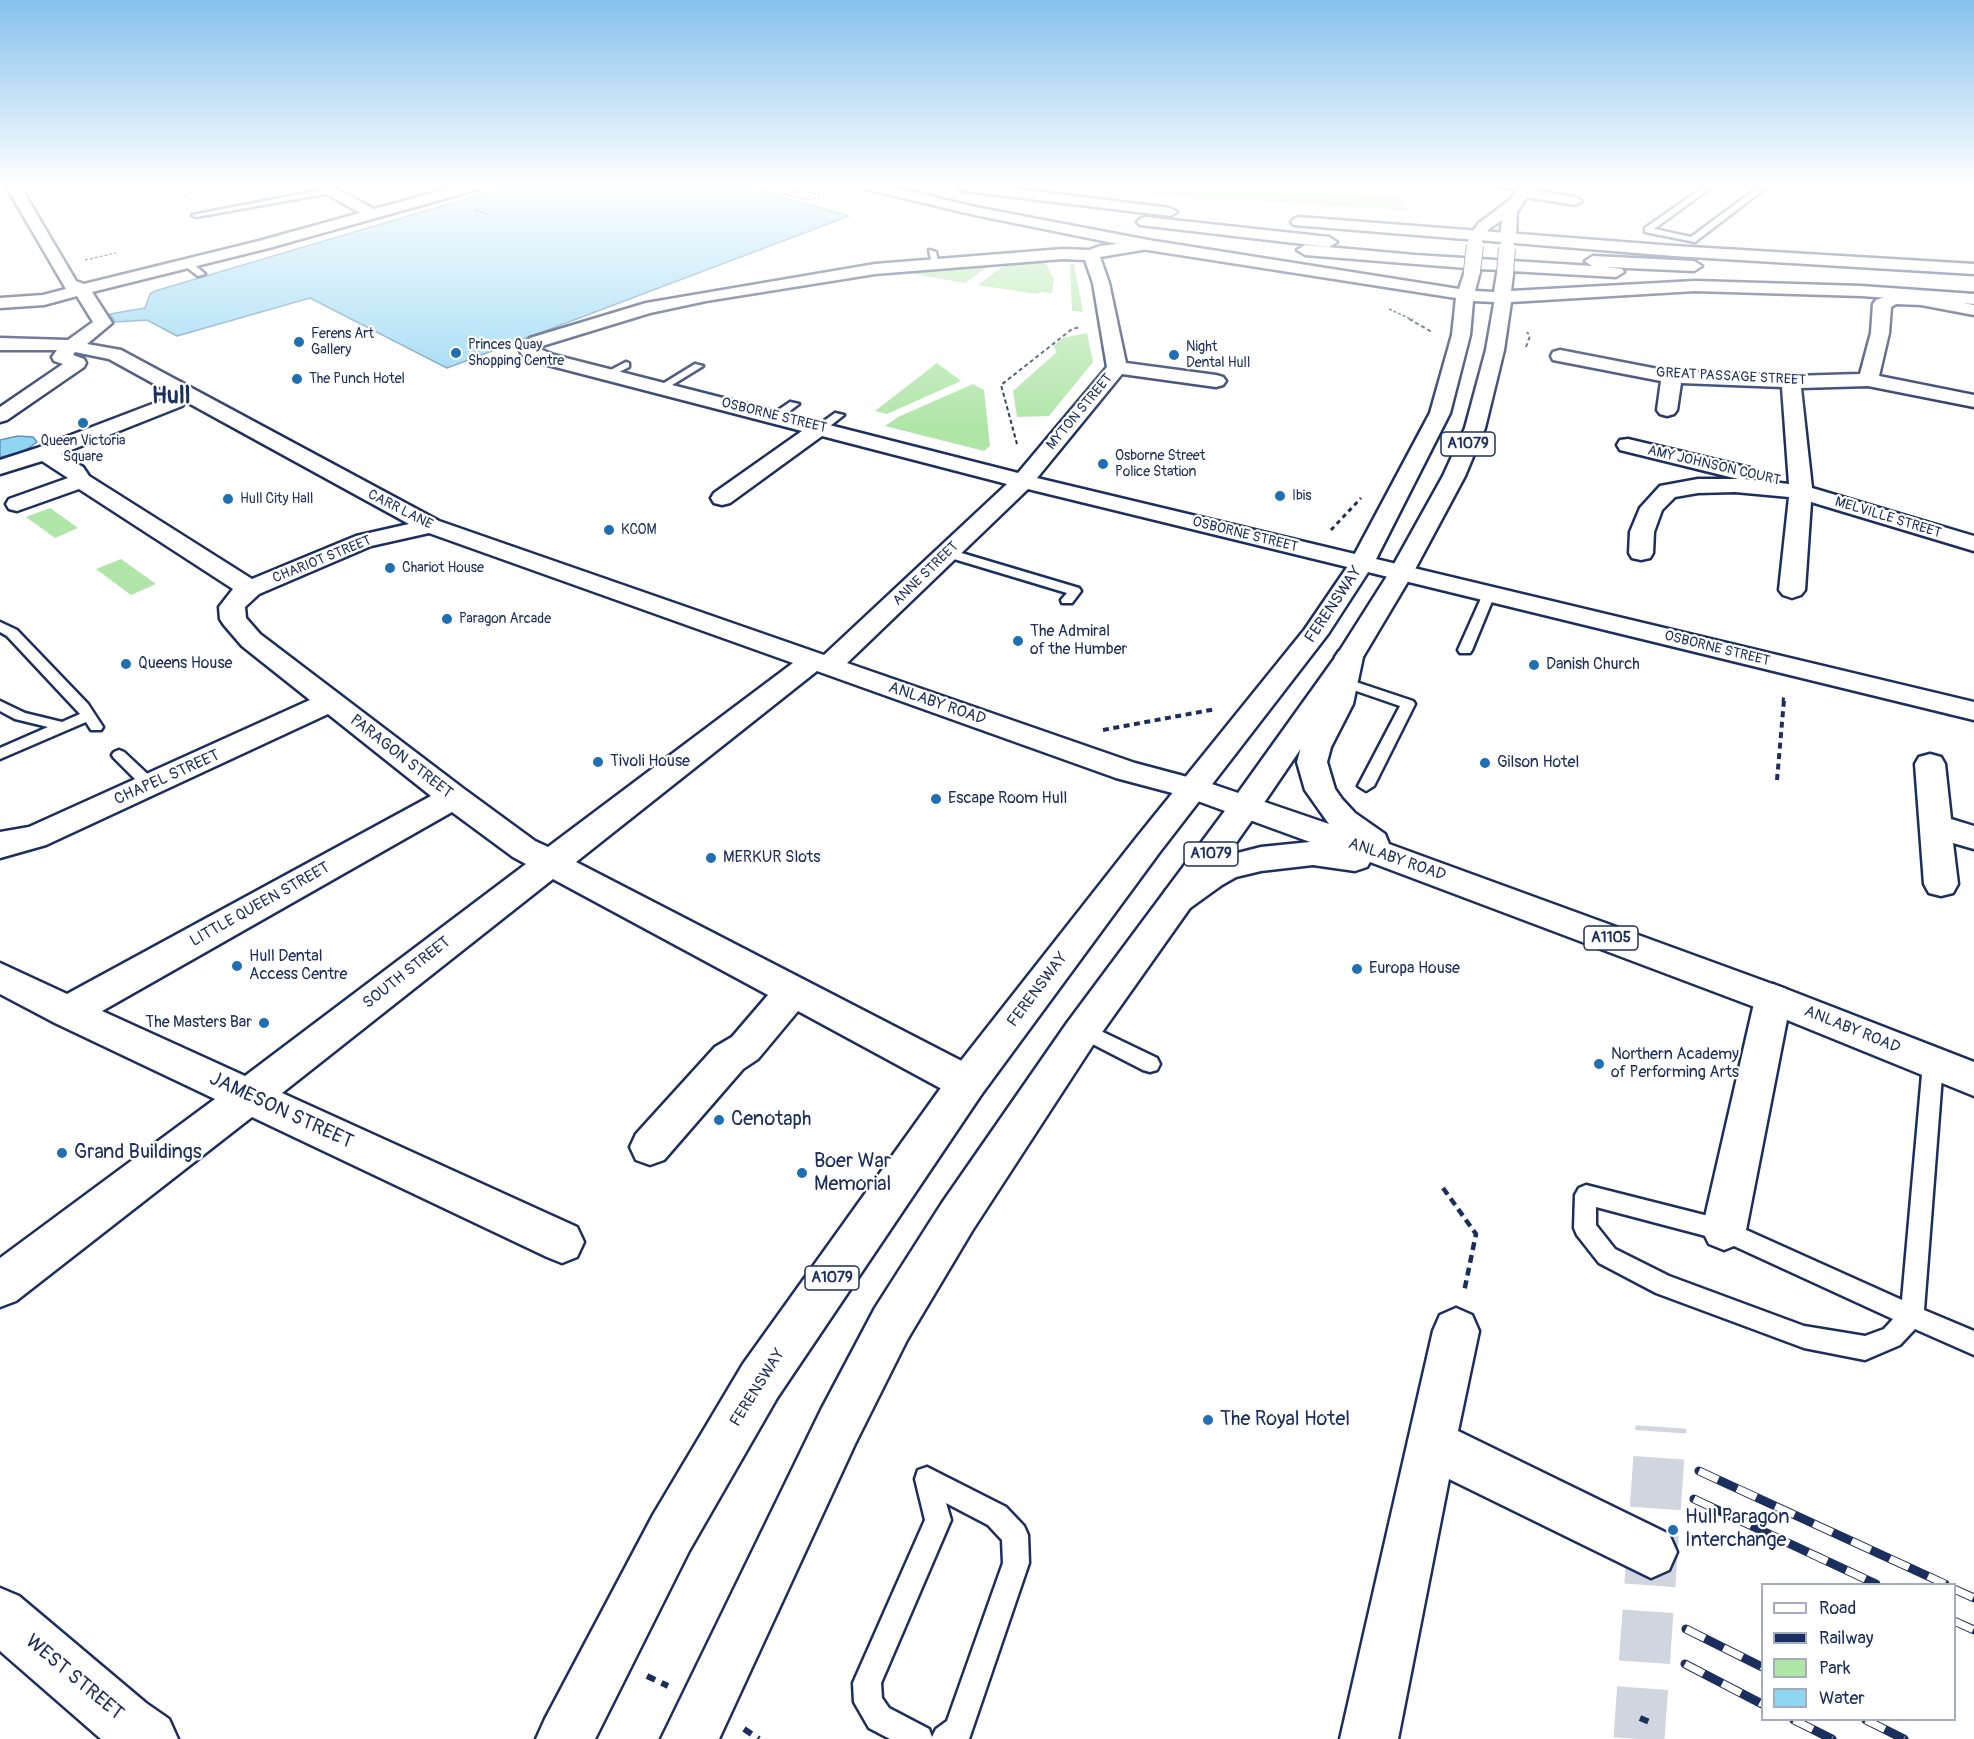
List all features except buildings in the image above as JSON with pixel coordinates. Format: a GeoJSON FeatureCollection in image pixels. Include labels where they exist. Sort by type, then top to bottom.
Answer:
{"type":"FeatureCollection","features":[{"type":"Feature","properties":{"kind":"main road"},"geometry":{"type":"LineString","coordinates":[[0,416],[103,323],[81,289],[70,284],[59,267]]}},
{"type":"Feature","properties":{"kind":"main road"},"geometry":{"type":"LineString","coordinates":[[0,303],[44,300],[128,277],[201,267]]}},
{"type":"Feature","properties":{"kind":"main road","name":"OSBORNE STREET"},"geometry":{"type":"LineString","coordinates":[[885,267],[646,308],[536,342],[530,351],[547,359],[617,370],[661,388],[1023,481],[1974,711]]}},
{"type":"Feature","properties":{"kind":"main road","name":"MYTON STREET"},"geometry":{"type":"LineString","coordinates":[[1023,481],[1117,368],[1101,282],[1096,267]]}},
{"type":"Feature","properties":{"kind":"main road"},"geometry":{"type":"LineString","coordinates":[[1287,267],[1392,284],[1457,310]]}},
{"type":"Feature","properties":{"kind":"main road","name":"FERENSWAY"},"geometry":{"type":"LineString","coordinates":[[565,1739],[672,1533],[760,1381],[967,1083],[1149,845],[1315,634],[1362,563],[1440,413],[1457,310],[1472,267]]}},
{"type":"Feature","properties":{"kind":"main road","name":"A1079"},"geometry":{"type":"LineString","coordinates":[[690,1739],[838,1427],[891,1324],[957,1217],[1082,1030],[1346,670],[1401,573],[1454,476],[1475,428],[1495,350],[1505,267]]}},
{"type":"Feature","properties":{"kind":"main road"},"geometry":{"type":"LineString","coordinates":[[1531,267],[1974,290]]}},
{"type":"Feature","properties":{"kind":"main road"},"geometry":{"type":"LineString","coordinates":[[1702,267],[1974,281]]}},
{"type":"Feature","properties":{"kind":"main road"},"geometry":{"type":"LineString","coordinates":[[1946,267],[1974,269]]}},
{"type":"Feature","properties":{"kind":"main road"},"geometry":{"type":"LineString","coordinates":[[1471,273],[1503,290]]}},
{"type":"Feature","properties":{"kind":"main road"},"geometry":{"type":"LineString","coordinates":[[1392,284],[1457,310],[1503,290],[1576,292],[1695,286],[1861,291],[1972,306]]}},
{"type":"Feature","properties":{"kind":"main road"},"geometry":{"type":"LineString","coordinates":[[1870,371],[1880,333],[1882,304],[1893,299],[1972,306]]}},
{"type":"Feature","properties":{"kind":"main road","name":"CARR LANE"},"geometry":{"type":"LineString","coordinates":[[0,345],[72,353],[114,354],[169,400],[430,526],[694,617],[821,664]]}},
{"type":"Feature","properties":{"kind":"main road"},"geometry":{"type":"LineString","coordinates":[[72,353],[102,371]]}},
{"type":"Feature","properties":{"kind":"main road","name":"GREAT PASSAGE STREET"},"geometry":{"type":"LineString","coordinates":[[1560,356],[1672,376],[1791,382],[1870,371],[1974,401]]}},
{"type":"Feature","properties":{"kind":"main road"},"geometry":{"type":"LineString","coordinates":[[1117,368],[1216,381]]}},
{"type":"Feature","properties":{"kind":"main road"},"geometry":{"type":"LineString","coordinates":[[1667,410],[1672,376]]}},
{"type":"Feature","properties":{"kind":"main road"},"geometry":{"type":"LineString","coordinates":[[1791,382],[1800,489],[1792,590]]}},
{"type":"Feature","properties":{"kind":"main road"},"geometry":{"type":"LineString","coordinates":[[0,467],[53,458],[169,400]]}},
{"type":"Feature","properties":{"kind":"main road"},"geometry":{"type":"LineString","coordinates":[[722,498],[820,428]]}},
{"type":"Feature","properties":{"kind":"main road","name":"AMY JOHNSON COURT"},"geometry":{"type":"LineString","coordinates":[[1628,445],[1800,489]]}},
{"type":"Feature","properties":{"kind":"main road"},"geometry":{"type":"LineString","coordinates":[[53,458],[75,472],[81,481],[250,589]]}},
{"type":"Feature","properties":{"kind":"main road"},"geometry":{"type":"LineString","coordinates":[[17,504],[81,481]]}},
{"type":"Feature","properties":{"kind":"main road","name":"ANNE STREET"},"geometry":{"type":"LineString","coordinates":[[821,664],[948,553],[1023,481]]}},
{"type":"Feature","properties":{"kind":"main road"},"geometry":{"type":"LineString","coordinates":[[1641,553],[1642,532],[1651,508],[1668,490],[1735,485],[1800,489]]}},
{"type":"Feature","properties":{"kind":"main road","name":"MELVILLE STREET"},"geometry":{"type":"LineString","coordinates":[[1800,489],[1974,544]]}},
{"type":"Feature","properties":{"kind":"main road","name":"CHARIOT STREET"},"geometry":{"type":"LineString","coordinates":[[250,589],[364,541],[430,526]]}},
{"type":"Feature","properties":{"kind":"main road","name":"PARAGON STREET"},"geometry":{"type":"LineString","coordinates":[[250,589],[239,597],[232,607],[233,619],[251,640],[453,797],[524,849],[967,1083]]}},
{"type":"Feature","properties":{"kind":"main road","name":"ANLABY ROAD"},"geometry":{"type":"LineString","coordinates":[[821,664],[1137,774],[1195,789],[1244,808],[1413,864],[1773,999],[1974,1079]]}},
{"type":"Feature","properties":{"kind":"main road","name":"SOUTH STREET"},"geometry":{"type":"LineString","coordinates":[[0,1285],[550,863],[821,664]]}},
{"type":"Feature","properties":{"kind":"main road"},"geometry":{"type":"LineString","coordinates":[[1346,670],[1339,704],[1316,747],[1312,762],[1315,774],[1331,807],[1344,820],[1363,836],[1413,864]]}},
{"type":"Feature","properties":{"kind":"main road","name":"CHAPEL STREET"},"geometry":{"type":"LineString","coordinates":[[0,846],[10,841],[35,837],[301,717],[330,701]]}},
{"type":"Feature","properties":{"kind":"main road"},"geometry":{"type":"LineString","coordinates":[[1930,764],[1941,884]]}},
{"type":"Feature","properties":{"kind":"main road","name":"LITTLE QUEEN STREET"},"geometry":{"type":"LineString","coordinates":[[68,1012],[453,797]]}},
{"type":"Feature","properties":{"kind":"main road"},"geometry":{"type":"LineString","coordinates":[[1936,826],[1974,838]]}},
{"type":"Feature","properties":{"kind":"main road"},"geometry":{"type":"LineString","coordinates":[[1177,900],[1210,876],[1226,868],[1261,859],[1313,853],[1367,861],[1485,891]]}},
{"type":"Feature","properties":{"kind":"main road","name":"JAMESON STREET"},"geometry":{"type":"LineString","coordinates":[[0,977],[68,1012],[562,1242]]}},
{"type":"Feature","properties":{"kind":"main road"},"geometry":{"type":"LineString","coordinates":[[650,1147],[729,1058],[745,1048],[801,995]]}},
{"type":"Feature","properties":{"kind":"main road"},"geometry":{"type":"LineString","coordinates":[[1724,1230],[1773,999]]}},
{"type":"Feature","properties":{"kind":"main road"},"geometry":{"type":"LineString","coordinates":[[1369,1739],[1456,1331]]}},
{"type":"Feature","properties":{"kind":"main road"},"geometry":{"type":"LineString","coordinates":[[1431,1444],[1651,1552]]}},
{"type":"Feature","properties":{"kind":"main road","name":"WEST STREET"},"geometry":{"type":"LineString","coordinates":[[0,1615],[130,1734]]}},
{"type":"Feature","properties":{"kind":"lane"},"geometry":{"type":"LineString","coordinates":[[661,388],[698,366]]}},
{"type":"Feature","properties":{"kind":"lane"},"geometry":{"type":"LineString","coordinates":[[775,417],[794,404]]}},
{"type":"Feature","properties":{"kind":"lane"},"geometry":{"type":"LineString","coordinates":[[820,428],[838,415]]}},
{"type":"Feature","properties":{"kind":"lane"},"geometry":{"type":"LineString","coordinates":[[948,553],[1075,591],[1067,600]]}},
{"type":"Feature","properties":{"kind":"lane"},"geometry":{"type":"LineString","coordinates":[[1465,650],[1489,594]]}},
{"type":"Feature","properties":{"kind":"lane"},"geometry":{"type":"LineString","coordinates":[[0,626],[12,633],[83,707],[92,721],[61,726],[0,754]]}},
{"type":"Feature","properties":{"kind":"lane"},"geometry":{"type":"LineString","coordinates":[[1346,670],[1408,704],[1366,786]]}},
{"type":"Feature","properties":{"kind":"lane"},"geometry":{"type":"LineString","coordinates":[[0,705],[20,716],[61,726]]}},
{"type":"Feature","properties":{"kind":"lane"},"geometry":{"type":"LineString","coordinates":[[119,755],[150,785]]}},
{"type":"Feature","properties":{"kind":"lane"},"geometry":{"type":"LineString","coordinates":[[1082,1030],[1150,1064]]}},
{"type":"Feature","properties":{"kind":"lane"},"geometry":{"type":"LineString","coordinates":[[1933,1063],[1912,1316],[1892,1337],[1865,1348],[1804,1337],[1664,1285],[1607,1256],[1585,1228],[1586,1196],[1724,1230],[1912,1316],[1974,1344]]}},
{"type":"Feature","properties":{"kind":"lane"},"geometry":{"type":"LineString","coordinates":[[919,1739],[879,1718],[868,1702],[867,1683],[938,1520],[927,1479],[997,1516],[1015,1535],[1016,1563],[958,1731],[946,1739]]}},
{"type":"Feature","properties":{"kind":"path"},"geometry":{"type":"LineString","coordinates":[[1048,450],[1016,444],[1001,385],[1072,329],[1107,321]]}},
{"type":"Feature","properties":{"kind":"path"},"geometry":{"type":"LineString","coordinates":[[1328,532],[1366,493]]}},
{"type":"Feature","properties":{"kind":"path"},"geometry":{"type":"LineString","coordinates":[[1777,780],[1786,666]]}},
{"type":"Feature","properties":{"kind":"path"},"geometry":{"type":"LineString","coordinates":[[1101,731],[1226,707]]}},
{"type":"Feature","properties":{"kind":"path"},"geometry":{"type":"LineString","coordinates":[[1443,1188],[1476,1234],[1467,1280]]}},
{"type":"Feature","properties":{"kind":"path"},"geometry":{"type":"LineString","coordinates":[[1640,1718],[1652,1723]]}},
{"type":"Feature","properties":{"kind":"green space"},"geometry":{"type":"Polygon","coordinates":[[[963,267],[987,267],[965,283],[903,272],[963,267]]]}},
{"type":"Feature","properties":{"kind":"green space"},"geometry":{"type":"Polygon","coordinates":[[[1002,267],[1047,267],[1054,279],[1052,293],[1036,294],[978,285],[1002,267]]]}},
{"type":"Feature","properties":{"kind":"green space"},"geometry":{"type":"Polygon","coordinates":[[[1070,267],[1075,267],[1083,312],[1072,311],[1070,267]]]}},
{"type":"Feature","properties":{"kind":"green space"},"geometry":{"type":"Polygon","coordinates":[[[1087,333],[1093,362],[1049,416],[1017,417],[1013,391],[1057,352],[1053,346],[1063,338],[1087,333]]]}},
{"type":"Feature","properties":{"kind":"green space"},"geometry":{"type":"Polygon","coordinates":[[[937,363],[961,381],[887,414],[875,411],[937,363]]]}},
{"type":"Feature","properties":{"kind":"green space"},"geometry":{"type":"Polygon","coordinates":[[[973,384],[984,390],[990,446],[984,451],[885,426],[898,417],[973,384]]]}},
{"type":"Feature","properties":{"kind":"green space"},"geometry":{"type":"Polygon","coordinates":[[[50,508],[78,528],[55,538],[26,517],[50,508]]]}},
{"type":"Feature","properties":{"kind":"green space"},"geometry":{"type":"Polygon","coordinates":[[[121,559],[156,584],[131,595],[96,569],[121,559]]]}},
{"type":"Feature","properties":{"kind":"water"},"geometry":{"type":"Polygon","coordinates":[[[236,267],[714,267],[447,368],[310,298],[177,336],[147,320],[115,322],[110,314],[145,308],[150,294],[236,267]]]}},
{"type":"Feature","properties":{"kind":"water"},"geometry":{"type":"Polygon","coordinates":[[[18,436],[33,437],[37,442],[22,453],[0,457],[0,440],[18,436]]]}},
{"type":"Feature","properties":{"kind":"tunnel"},"geometry":{"type":"LineString","coordinates":[[1639,1739],[1661,1427]]}},
{"type":"Feature","properties":{"kind":"railway"},"geometry":{"type":"LineString","coordinates":[[1699,1471],[1943,1583]]}},
{"type":"Feature","properties":{"kind":"railway"},"geometry":{"type":"LineString","coordinates":[[1694,1499],[1874,1583]]}},
{"type":"Feature","properties":{"kind":"railway"},"geometry":{"type":"LineString","coordinates":[[1956,1590],[1974,1598]]}},
{"type":"Feature","properties":{"kind":"railway"},"geometry":{"type":"LineString","coordinates":[[1956,1622],[1974,1630]]}},
{"type":"Feature","properties":{"kind":"railway"},"geometry":{"type":"LineString","coordinates":[[1686,1629],[1761,1666]]}},
{"type":"Feature","properties":{"kind":"railway"},"geometry":{"type":"LineString","coordinates":[[1685,1664],[1761,1703]]}},
{"type":"Feature","properties":{"kind":"railway"},"geometry":{"type":"LineString","coordinates":[[1796,1721],[1832,1739]]}},
{"type":"Feature","properties":{"kind":"railway"},"geometry":{"type":"LineString","coordinates":[[1868,1721],[1904,1739]]}},
{"type":"Feature","properties":{"kind":"place","name":"Ferens Art Gallery"},"geometry":{"type":"Point","coordinates":[299,342]}},
{"type":"Feature","properties":{"kind":"place","name":"Princes Quay Shopping Centre"},"geometry":{"type":"Point","coordinates":[456,353]}},
{"type":"Feature","properties":{"kind":"place","name":"Night Dental Hull"},"geometry":{"type":"Point","coordinates":[1174,355]}},
{"type":"Feature","properties":{"kind":"place","name":"The Punch Hotel"},"geometry":{"type":"Point","coordinates":[297,379]}},
{"type":"Feature","properties":{"kind":"place","name":"Queen Victoria Square"},"geometry":{"type":"Point","coordinates":[83,423]}},
{"type":"Feature","properties":{"kind":"place","name":"Osborne Street Police Station"},"geometry":{"type":"Point","coordinates":[1103,464]}},
{"type":"Feature","properties":{"kind":"place","name":"Ibis"},"geometry":{"type":"Point","coordinates":[1280,496]}},
{"type":"Feature","properties":{"kind":"place","name":"Hull City Hall"},"geometry":{"type":"Point","coordinates":[228,499]}},
{"type":"Feature","properties":{"kind":"place","name":"KCOM"},"geometry":{"type":"Point","coordinates":[609,530]}},
{"type":"Feature","properties":{"kind":"place","name":"Chariot House"},"geometry":{"type":"Point","coordinates":[390,568]}},
{"type":"Feature","properties":{"kind":"place","name":"Paragon Arcade"},"geometry":{"type":"Point","coordinates":[447,619]}},
{"type":"Feature","properties":{"kind":"place","name":"The Admiral of the Humber"},"geometry":{"type":"Point","coordinates":[1018,641]}},
{"type":"Feature","properties":{"kind":"place","name":"Queens House"},"geometry":{"type":"Point","coordinates":[126,664]}},
{"type":"Feature","properties":{"kind":"place","name":"Danish Church"},"geometry":{"type":"Point","coordinates":[1534,665]}},
{"type":"Feature","properties":{"kind":"place","name":"Tivoli House"},"geometry":{"type":"Point","coordinates":[598,762]}},
{"type":"Feature","properties":{"kind":"place","name":"Gilson Hotel"},"geometry":{"type":"Point","coordinates":[1485,763]}},
{"type":"Feature","properties":{"kind":"place","name":"Escape Room Hull"},"geometry":{"type":"Point","coordinates":[936,799]}},
{"type":"Feature","properties":{"kind":"place","name":"MERKUR Slots"},"geometry":{"type":"Point","coordinates":[711,858]}},
{"type":"Feature","properties":{"kind":"place","name":"Hull Dental Access Centre"},"geometry":{"type":"Point","coordinates":[237,966]}},
{"type":"Feature","properties":{"kind":"place","name":"Europa House"},"geometry":{"type":"Point","coordinates":[1357,969]}},
{"type":"Feature","properties":{"kind":"place","name":"The Masters Bar"},"geometry":{"type":"Point","coordinates":[264,1023]}},
{"type":"Feature","properties":{"kind":"place","name":"Northern Academy of Performing Arts"},"geometry":{"type":"Point","coordinates":[1599,1064]}},
{"type":"Feature","properties":{"kind":"place","name":"Cenotaph"},"geometry":{"type":"Point","coordinates":[719,1120]}},
{"type":"Feature","properties":{"kind":"place","name":"Grand Buildings"},"geometry":{"type":"Point","coordinates":[62,1153]}},
{"type":"Feature","properties":{"kind":"place","name":"Boer War Memorial"},"geometry":{"type":"Point","coordinates":[802,1173]}},
{"type":"Feature","properties":{"kind":"place","name":"The Royal Hotel"},"geometry":{"type":"Point","coordinates":[1208,1420]}},
{"type":"Feature","properties":{"kind":"place","name":"Hull Paragon Interchange"},"geometry":{"type":"Point","coordinates":[1673,1530]}},
{"type":"Feature","properties":{"kind":"district","name":"Hull"},"geometry":{"type":"Point","coordinates":[171,397]}}]}
